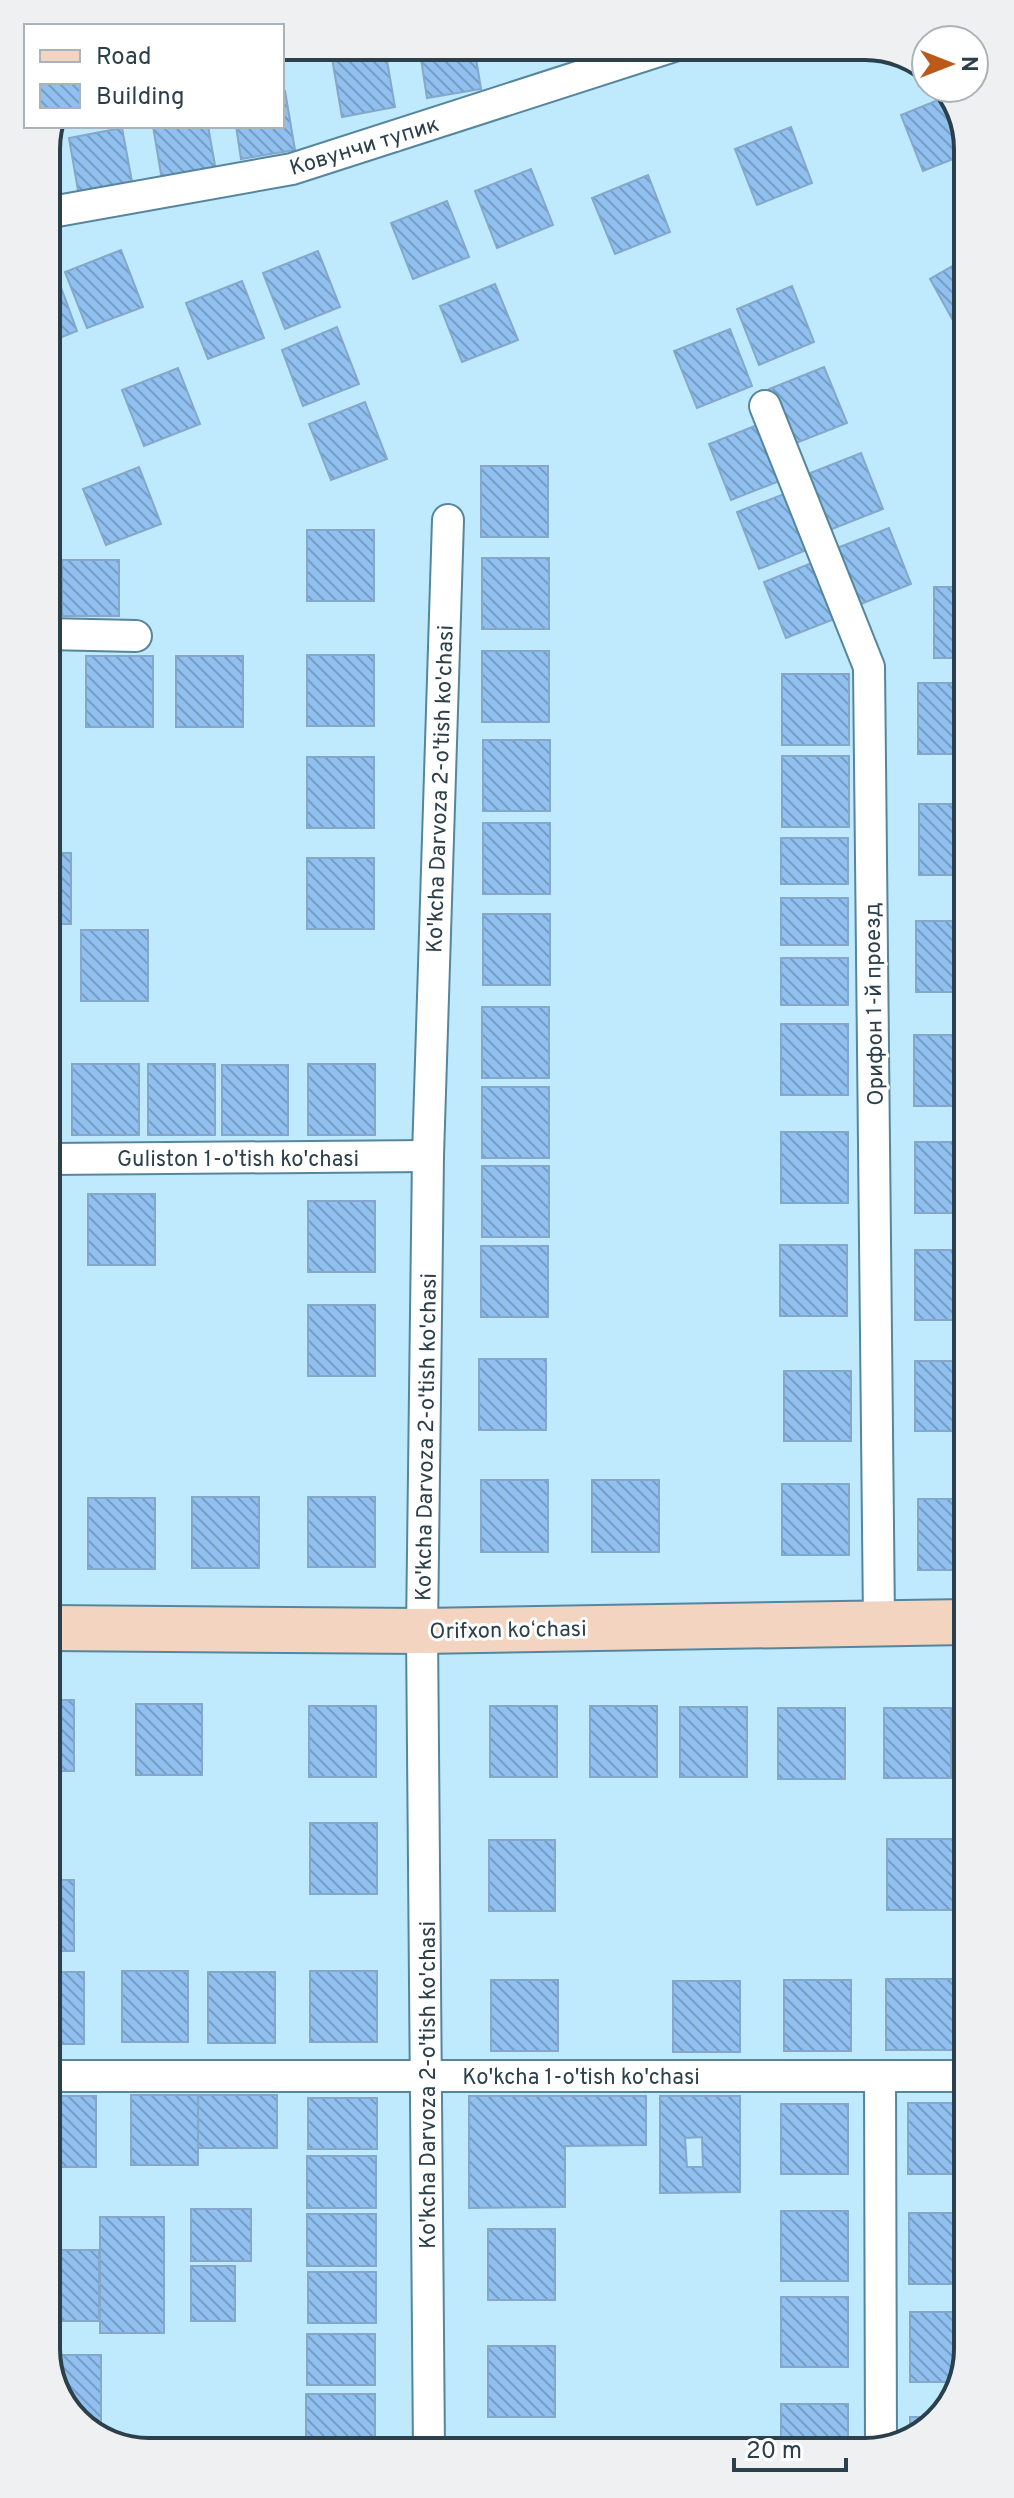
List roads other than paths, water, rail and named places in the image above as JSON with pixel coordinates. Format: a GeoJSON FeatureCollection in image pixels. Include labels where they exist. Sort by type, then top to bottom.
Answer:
{"type":"FeatureCollection","features":[{"type":"Feature","properties":{"kind":"street","name":"Ковунчи тупик"},"geometry":{"type":"LineString","coordinates":[[60,210],[292,169],[631,60]]}},
{"type":"Feature","properties":{"kind":"street","name":"Орифон 1-й проезд"},"geometry":{"type":"LineString","coordinates":[[765,406],[869,667],[879,1622]]}},
{"type":"Feature","properties":{"kind":"street","name":"Ko'kcha Darvoza 2-o'tish ko'chasi"},"geometry":{"type":"LineString","coordinates":[[429,2438],[422,1631],[428,1156],[448,520]]}},
{"type":"Feature","properties":{"kind":"street"},"geometry":{"type":"LineString","coordinates":[[60,634],[136,636]]}},
{"type":"Feature","properties":{"kind":"street","name":"Guliston 1-o'tish ko'chasi"},"geometry":{"type":"LineString","coordinates":[[60,1159],[428,1156]]}},
{"type":"Feature","properties":{"kind":"street","name":"Orifxon koʻchasi"},"geometry":{"type":"LineString","coordinates":[[60,1628],[422,1631],[954,1622]]}},
{"type":"Feature","properties":{"kind":"street","name":"Ko'kcha 1-o'tish ko'chasi"},"geometry":{"type":"LineString","coordinates":[[60,2076],[954,2076]]}},
{"type":"Feature","properties":{"kind":"street"},"geometry":{"type":"LineString","coordinates":[[880,2076],[881,2436]]}}]}
